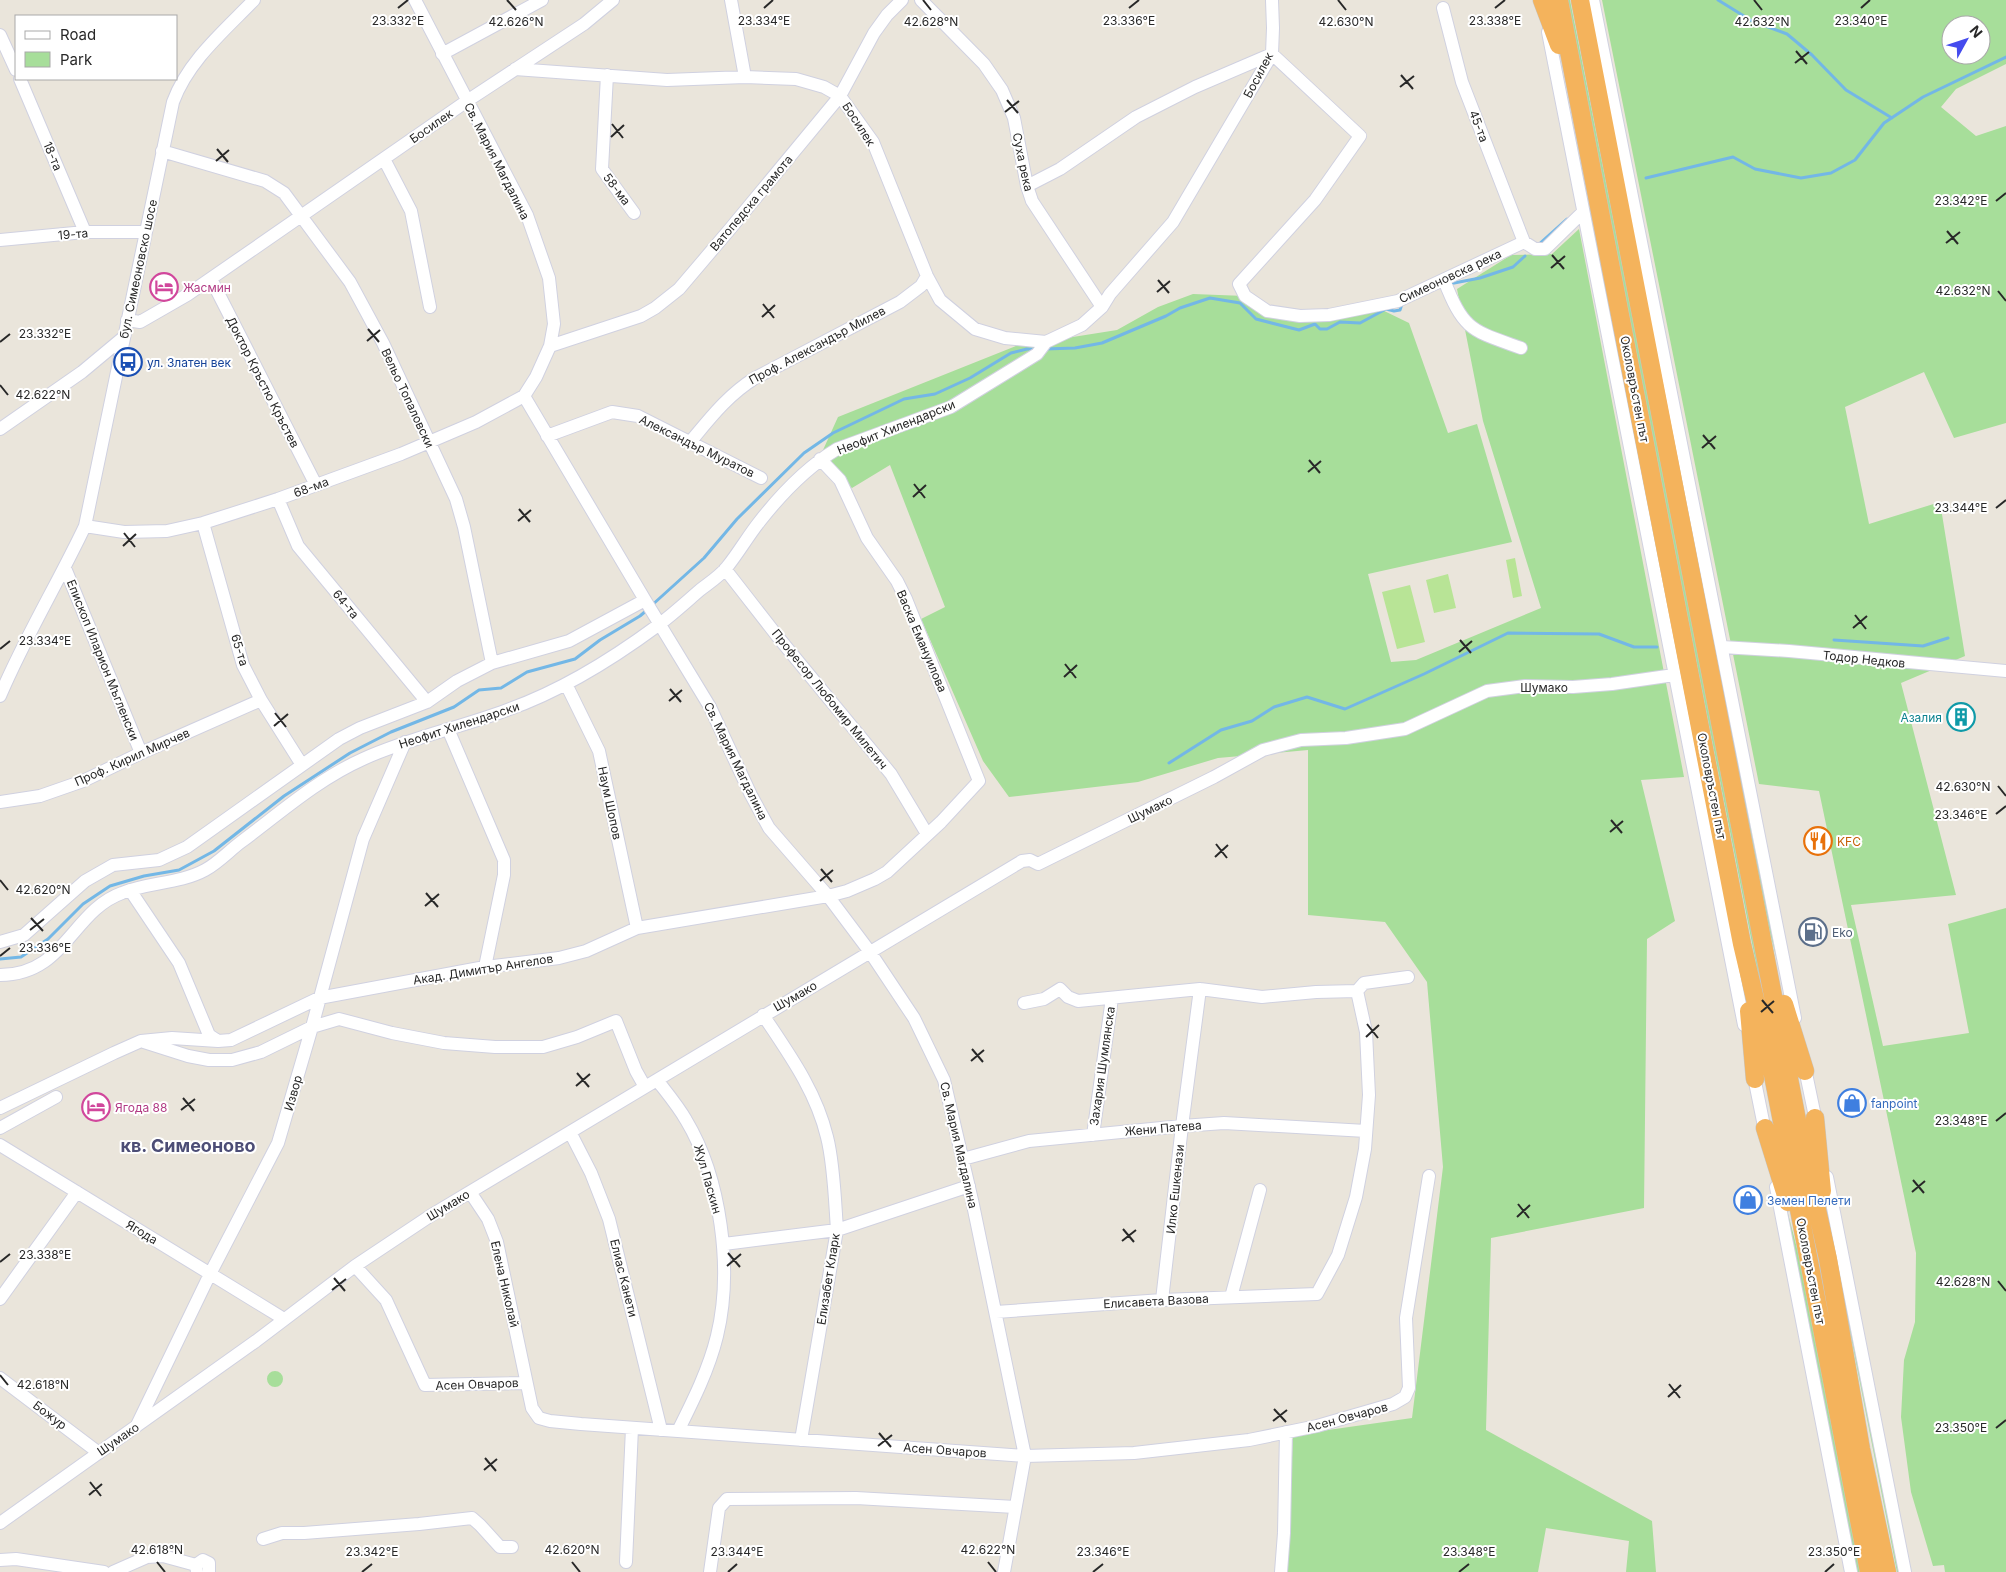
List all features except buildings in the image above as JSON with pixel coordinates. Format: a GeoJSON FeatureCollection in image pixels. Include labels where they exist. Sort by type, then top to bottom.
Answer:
{"type":"FeatureCollection","features":[{"type":"Feature","properties":{"kind":"highway"},"geometry":{"type":"LineString","coordinates":[[1542,0],[1576,90]]}},
{"type":"Feature","properties":{"kind":"highway","name":"Околовръстен път"},"geometry":{"type":"LineString","coordinates":[[1559,0],[1742,944],[1773,1075],[1869,1572]]}},
{"type":"Feature","properties":{"kind":"highway","name":"Околовръстен път"},"geometry":{"type":"LineString","coordinates":[[1580,0],[1798,1125],[1828,1258],[1861,1449],[1886,1572]]}},
{"type":"Feature","properties":{"kind":"highway"},"geometry":{"type":"LineString","coordinates":[[1593,0],[1597,84]]}},
{"type":"Feature","properties":{"kind":"highway"},"geometry":{"type":"LineString","coordinates":[[1760,928],[1805,1070]]}},
{"type":"Feature","properties":{"kind":"highway"},"geometry":{"type":"LineString","coordinates":[[1742,944],[1755,1079]]}},
{"type":"Feature","properties":{"kind":"highway"},"geometry":{"type":"LineString","coordinates":[[1815,1118],[1828,1258]]}},
{"type":"Feature","properties":{"kind":"highway"},"geometry":{"type":"LineString","coordinates":[[1765,1128],[1814,1285]]}},
{"type":"Feature","properties":{"kind":"street","name":"бул. Симеоновско шосе"},"geometry":{"type":"LineString","coordinates":[[0,696],[15,660],[65,568],[85,526],[173,102],[182,79],[254,0]]}},
{"type":"Feature","properties":{"kind":"street","name":"Св. Мария Магдалина"},"geometry":{"type":"LineString","coordinates":[[414,0],[526,215],[549,278],[554,324],[550,346],[536,377],[524,396],[644,600],[710,707],[751,795],[769,828],[828,896],[870,952],[914,1018],[944,1080],[963,1158],[1025,1456],[1004,1572]]}},
{"type":"Feature","properties":{"kind":"street"},"geometry":{"type":"LineString","coordinates":[[442,54],[542,0]]}},
{"type":"Feature","properties":{"kind":"street"},"geometry":{"type":"LineString","coordinates":[[731,0],[745,77]]}},
{"type":"Feature","properties":{"kind":"street","name":"Ватопедска грамота"},"geometry":{"type":"LineString","coordinates":[[550,346],[641,316],[678,289],[840,96],[874,33],[902,0]]}},
{"type":"Feature","properties":{"kind":"street","name":"Суха река"},"geometry":{"type":"LineString","coordinates":[[921,0],[984,64],[1002,90],[1014,118],[1027,186],[1032,201],[1102,307]]}},
{"type":"Feature","properties":{"kind":"street","name":"Босилек"},"geometry":{"type":"LineString","coordinates":[[127,320],[140,322],[187,295],[515,69],[667,80],[745,77],[796,79],[824,87],[840,96],[873,142],[927,276],[940,300],[975,329],[1005,338],[1046,342],[1082,325],[1102,307],[1110,294],[1173,222],[1272,54],[1274,28],[1272,0]]}},
{"type":"Feature","properties":{"kind":"street"},"geometry":{"type":"LineString","coordinates":[[1542,0],[1851,1572]]}},
{"type":"Feature","properties":{"kind":"street"},"geometry":{"type":"LineString","coordinates":[[1593,0],[1905,1572]]}},
{"type":"Feature","properties":{"kind":"street"},"geometry":{"type":"LineString","coordinates":[[515,69],[584,24],[606,2]]}},
{"type":"Feature","properties":{"kind":"street","name":"45-та"},"geometry":{"type":"LineString","coordinates":[[1443,8],[1462,82],[1524,242]]}},
{"type":"Feature","properties":{"kind":"street"},"geometry":{"type":"LineString","coordinates":[[0,35],[15,68]]}},
{"type":"Feature","properties":{"kind":"street"},"geometry":{"type":"LineString","coordinates":[[1027,186],[1060,169],[1136,117],[1194,87],[1272,54]]}},
{"type":"Feature","properties":{"kind":"street","name":"Симеоновска река"},"geometry":{"type":"LineString","coordinates":[[1272,54],[1360,136],[1316,200],[1239,284],[1245,296],[1267,311],[1300,316],[1329,315],[1376,307],[1398,301],[1524,242]]}},
{"type":"Feature","properties":{"kind":"street","name":"58-ма"},"geometry":{"type":"LineString","coordinates":[[608,75],[602,169],[634,213]]}},
{"type":"Feature","properties":{"kind":"street","name":"18-та"},"geometry":{"type":"LineString","coordinates":[[20,80],[85,232]]}},
{"type":"Feature","properties":{"kind":"street","name":"Вельо Топаловски"},"geometry":{"type":"LineString","coordinates":[[162,151],[266,181],[284,193],[303,216],[355,291],[383,343],[456,499],[464,527],[492,664]]}},
{"type":"Feature","properties":{"kind":"street"},"geometry":{"type":"LineString","coordinates":[[384,159],[411,211],[430,307]]}},
{"type":"Feature","properties":{"kind":"street"},"geometry":{"type":"LineString","coordinates":[[1524,242],[1535,249],[1545,249],[1583,212]]}},
{"type":"Feature","properties":{"kind":"street","name":"19-та"},"geometry":{"type":"LineString","coordinates":[[1,241],[85,232],[146,232]]}},
{"type":"Feature","properties":{"kind":"street","name":"Проф. Александър Милев"},"geometry":{"type":"LineString","coordinates":[[691,442],[724,401],[738,389],[755,378],[900,302],[921,286],[927,276]]}},
{"type":"Feature","properties":{"kind":"street","name":"Доктор Кръстю Кръстев"},"geometry":{"type":"LineString","coordinates":[[211,279],[316,485]]}},
{"type":"Feature","properties":{"kind":"street"},"geometry":{"type":"LineString","coordinates":[[1444,280],[1460,316],[1470,327],[1483,335],[1520,348]]}},
{"type":"Feature","properties":{"kind":"street"},"geometry":{"type":"LineString","coordinates":[[0,429],[82,372],[124,337]]}},
{"type":"Feature","properties":{"kind":"street","name":"Неофит Хилендарски"},"geometry":{"type":"LineString","coordinates":[[0,975],[14,975],[40,965],[65,944],[92,912],[110,897],[130,890],[169,883],[205,870],[311,788],[360,760],[405,742],[508,710],[566,684],[614,657],[659,624],[725,569],[760,521],[796,480],[820,459],[837,449],[951,407],[1037,354],[1046,342]]}},
{"type":"Feature","properties":{"kind":"street","name":"68-ма"},"geometry":{"type":"LineString","coordinates":[[85,526],[124,532],[167,531],[203,523],[278,499],[402,454],[476,422],[524,396]]}},
{"type":"Feature","properties":{"kind":"street","name":"Александър Муратов"},"geometry":{"type":"LineString","coordinates":[[547,436],[612,412],[638,416],[761,478]]}},
{"type":"Feature","properties":{"kind":"street","name":"Васка Емануилова"},"geometry":{"type":"LineString","coordinates":[[820,459],[840,480],[867,538],[897,581],[906,599],[979,781]]}},
{"type":"Feature","properties":{"kind":"street","name":"64-та"},"geometry":{"type":"LineString","coordinates":[[278,499],[298,546],[427,702]]}},
{"type":"Feature","properties":{"kind":"street","name":"65-та"},"geometry":{"type":"LineString","coordinates":[[203,523],[243,665],[261,700],[302,765]]}},
{"type":"Feature","properties":{"kind":"street","name":"Епископ Иларион Мъгленски"},"geometry":{"type":"LineString","coordinates":[[65,568],[141,752]]}},
{"type":"Feature","properties":{"kind":"street","name":"Професор Любомир Милетич"},"geometry":{"type":"LineString","coordinates":[[725,569],[778,637],[891,774],[927,834]]}},
{"type":"Feature","properties":{"kind":"street"},"geometry":{"type":"LineString","coordinates":[[0,942],[24,935],[85,881],[112,865],[159,860],[187,847],[339,739],[427,702],[457,681],[492,664],[569,641],[644,600]]}},
{"type":"Feature","properties":{"kind":"street","name":"Тодор Недков"},"geometry":{"type":"LineString","coordinates":[[1722,647],[2006,671]]}},
{"type":"Feature","properties":{"kind":"street","name":"Шумако"},"geometry":{"type":"LineString","coordinates":[[0,1523],[136,1427],[355,1266],[430,1216],[1022,861],[1030,860],[1038,864],[1214,777],[1263,750],[1301,740],[1346,738],[1404,729],[1487,691],[1525,686],[1573,687],[1612,684],[1674,675]]}},
{"type":"Feature","properties":{"kind":"street","name":"Наум Шопов"},"geometry":{"type":"LineString","coordinates":[[566,684],[599,751],[637,928]]}},
{"type":"Feature","properties":{"kind":"street","name":"Проф. Кирил Мирчев"},"geometry":{"type":"LineString","coordinates":[[0,802],[40,796],[83,781],[141,752],[261,700]]}},
{"type":"Feature","properties":{"kind":"street"},"geometry":{"type":"LineString","coordinates":[[448,729],[504,860],[504,875],[485,967]]}},
{"type":"Feature","properties":{"kind":"street","name":"Извор"},"geometry":{"type":"LineString","coordinates":[[136,1427],[210,1274],[278,1143],[312,1027],[363,838],[405,742]]}},
{"type":"Feature","properties":{"kind":"street","name":"Акад. Димитър Ангелов"},"geometry":{"type":"LineString","coordinates":[[0,1108],[141,1041],[172,1038],[230,1040],[319,998],[485,967],[568,956],[586,951],[637,928],[828,896],[847,891],[887,872],[954,808],[979,781]]}},
{"type":"Feature","properties":{"kind":"street"},"geometry":{"type":"LineString","coordinates":[[130,890],[179,963],[209,1035],[218,1041]]}},
{"type":"Feature","properties":{"kind":"street"},"geometry":{"type":"LineString","coordinates":[[1024,1003],[1044,999],[1060,990],[1068,997],[1078,1001],[1200,989],[1262,997],[1316,992],[1357,991],[1364,983],[1408,977]]}},
{"type":"Feature","properties":{"kind":"street","name":"Илко Ешкенази"},"geometry":{"type":"LineString","coordinates":[[1162,1300],[1200,989]]}},
{"type":"Feature","properties":{"kind":"street"},"geometry":{"type":"LineString","coordinates":[[1357,991],[1366,1032],[1369,1095],[1366,1131]]}},
{"type":"Feature","properties":{"kind":"street","name":"Захария Шумлянска"},"geometry":{"type":"LineString","coordinates":[[1093,1135],[1112,998]]}},
{"type":"Feature","properties":{"kind":"street","name":"Елизабет Кларк"},"geometry":{"type":"LineString","coordinates":[[763,1015],[798,1066],[816,1102],[828,1138],[837,1230],[801,1440]]}},
{"type":"Feature","properties":{"kind":"street"},"geometry":{"type":"LineString","coordinates":[[141,1041],[161,1049],[188,1056],[209,1060],[232,1060],[261,1052],[312,1027],[339,1019],[392,1033],[444,1043],[495,1047],[543,1046],[577,1037],[616,1022],[636,1071],[645,1087]]}},
{"type":"Feature","properties":{"kind":"street","name":"Жул Паскин"},"geometry":{"type":"LineString","coordinates":[[657,1080],[686,1119],[698,1143],[716,1197],[724,1244],[722,1299],[717,1336],[699,1388],[678,1431]]}},
{"type":"Feature","properties":{"kind":"street"},"geometry":{"type":"LineString","coordinates":[[0,1128],[56,1097]]}},
{"type":"Feature","properties":{"kind":"street","name":"Жени Патева"},"geometry":{"type":"LineString","coordinates":[[963,1158],[1029,1141],[1224,1123],[1366,1131]]}},
{"type":"Feature","properties":{"kind":"street","name":"Елисавета Вазова"},"geometry":{"type":"LineString","coordinates":[[996,1312],[1162,1300],[1317,1294],[1338,1255],[1356,1196],[1366,1131]]}},
{"type":"Feature","properties":{"kind":"street","name":"Елиас Канети"},"geometry":{"type":"LineString","coordinates":[[570,1132],[591,1173],[609,1219],[661,1430]]}},
{"type":"Feature","properties":{"kind":"street","name":"Ягода"},"geometry":{"type":"LineString","coordinates":[[0,1145],[284,1319]]}},
{"type":"Feature","properties":{"kind":"street","name":"Асен Овчаров"},"geometry":{"type":"LineString","coordinates":[[355,1266],[386,1300],[425,1386],[526,1383],[532,1408],[539,1418],[558,1422],[632,1428],[1025,1456],[1134,1452],[1249,1440],[1377,1410],[1405,1397],[1409,1388],[1406,1318],[1429,1176]]}},
{"type":"Feature","properties":{"kind":"street"},"geometry":{"type":"LineString","coordinates":[[724,1244],[837,1230],[969,1186]]}},
{"type":"Feature","properties":{"kind":"street"},"geometry":{"type":"LineString","coordinates":[[1232,1297],[1260,1190]]}},
{"type":"Feature","properties":{"kind":"street"},"geometry":{"type":"LineString","coordinates":[[0,1299],[77,1192]]}},
{"type":"Feature","properties":{"kind":"street","name":"Елена Николай"},"geometry":{"type":"LineString","coordinates":[[470,1192],[488,1219],[497,1242],[526,1383]]}},
{"type":"Feature","properties":{"kind":"street","name":"Божур"},"geometry":{"type":"LineString","coordinates":[[0,1378],[99,1453]]}},
{"type":"Feature","properties":{"kind":"street"},"geometry":{"type":"LineString","coordinates":[[626,1562],[632,1428]]}},
{"type":"Feature","properties":{"kind":"street"},"geometry":{"type":"LineString","coordinates":[[1281,1572],[1284,1533],[1286,1432]]}},
{"type":"Feature","properties":{"kind":"street"},"geometry":{"type":"LineString","coordinates":[[710,1572],[719,1508],[728,1499],[856,1498],[1015,1508]]}},
{"type":"Feature","properties":{"kind":"street"},"geometry":{"type":"LineString","coordinates":[[263,1539],[282,1533],[419,1524],[472,1518],[480,1524],[500,1547],[512,1547]]}},
{"type":"Feature","properties":{"kind":"street"},"geometry":{"type":"LineString","coordinates":[[113,1572],[147,1557],[163,1556],[196,1569],[201,1561],[207,1562],[210,1566],[209,1572]]}},
{"type":"Feature","properties":{"kind":"street"},"geometry":{"type":"LineString","coordinates":[[0,1560],[16,1559],[104,1572]]}},
{"type":"Feature","properties":{"kind":"green space"},"geometry":{"type":"Polygon","coordinates":[[[1566,0],[1570,0],[1837,1354],[1833,1354],[1566,0]]]}},
{"type":"Feature","properties":{"kind":"green space"},"geometry":{"type":"Polygon","coordinates":[[[1602,0],[2006,0],[2006,64],[1956,89],[1941,107],[1976,136],[2006,126],[2006,423],[1954,438],[1924,372],[1845,407],[1869,524],[1940,502],[1965,656],[1901,683],[1956,895],[1851,905],[1883,1046],[1969,1033],[1948,924],[2006,908],[2006,1572],[1945,1572],[1944,1565],[1933,1566],[1911,1492],[1901,1417],[1904,1360],[1915,1322],[1916,1253],[1819,791],[1759,784],[1602,0]]]}},
{"type":"Feature","properties":{"kind":"green space"},"geometry":{"type":"Polygon","coordinates":[[[1617,151],[1782,980],[1770,933],[1617,151]]]}},
{"type":"Feature","properties":{"kind":"green space"},"geometry":{"type":"Polygon","coordinates":[[[1579,229],[1684,777],[1641,780],[1675,921],[1647,939],[1644,1208],[1491,1238],[1486,1430],[1652,1521],[1656,1572],[1626,1572],[1629,1541],[1546,1528],[1538,1572],[1287,1572],[1293,1435],[1412,1418],[1443,1167],[1427,982],[1385,922],[1308,915],[1308,750],[1218,758],[1138,782],[1009,797],[983,761],[921,619],[945,607],[890,465],[852,488],[818,461],[838,417],[1016,346],[1117,330],[1158,307],[1193,294],[1245,296],[1267,311],[1300,316],[1376,307],[1409,323],[1448,433],[1477,424],[1512,542],[1368,574],[1391,662],[1416,660],[1541,608],[1483,421],[1457,289],[1511,255],[1552,254],[1579,229]]]}},
{"type":"Feature","properties":{"kind":"green space"},"geometry":{"type":"Polygon","coordinates":[[[1515,558],[1522,596],[1513,598],[1506,560],[1515,558]]]}},
{"type":"Feature","properties":{"kind":"green space"},"geometry":{"type":"Polygon","coordinates":[[[1448,574],[1456,608],[1434,613],[1426,580],[1448,574]]]}},
{"type":"Feature","properties":{"kind":"green space"},"geometry":{"type":"Polygon","coordinates":[[[1410,585],[1425,642],[1397,649],[1382,592],[1410,585]]]}},
{"type":"Feature","properties":{"kind":"green space"},"geometry":{"type":"Polygon","coordinates":[[[1827,1202],[1900,1572],[1897,1572],[1832,1240],[1827,1202]]]}},
{"type":"Feature","properties":{"kind":"green space"},"geometry":{"type":"Polygon","coordinates":[[[1786,1206],[1798,1252],[1860,1572],[1856,1572],[1786,1206]]]}},
{"type":"Feature","properties":{"kind":"green space"},"geometry":{"type":"Polygon","coordinates":[[[275,1371],[283,1379],[275,1387],[267,1379],[275,1371]]]}},
{"type":"Feature","properties":{"kind":"waterway"},"geometry":{"type":"LineString","coordinates":[[1718,0],[1752,21],[1787,34],[1812,55],[1846,90],[1892,118]]}},
{"type":"Feature","properties":{"kind":"waterway"},"geometry":{"type":"LineString","coordinates":[[1646,178],[1733,157],[1755,169],[1801,178],[1831,173],[1855,160],[1884,123],[1923,97],[2006,57]]}},
{"type":"Feature","properties":{"kind":"waterway"},"geometry":{"type":"LineString","coordinates":[[1538,245],[1567,219]]}},
{"type":"Feature","properties":{"kind":"waterway"},"geometry":{"type":"LineString","coordinates":[[1449,284],[1480,278],[1513,267],[1525,256]]}},
{"type":"Feature","properties":{"kind":"waterway"},"geometry":{"type":"LineString","coordinates":[[1045,349],[1075,348],[1102,343],[1166,316],[1180,308],[1210,298],[1240,303],[1256,319],[1299,330],[1315,324],[1320,329],[1327,329],[1340,322],[1360,323],[1386,309],[1400,310],[1402,304]]}},
{"type":"Feature","properties":{"kind":"waterway"},"geometry":{"type":"LineString","coordinates":[[651,606],[704,558],[737,519],[804,453],[833,433],[904,399],[935,394],[970,378],[1011,353],[1036,349]]}},
{"type":"Feature","properties":{"kind":"waterway"},"geometry":{"type":"LineString","coordinates":[[0,959],[21,957],[48,939],[83,904],[110,886],[144,876],[179,870],[214,851],[284,796],[350,753],[391,732],[454,707],[479,690],[501,688],[527,672],[575,659],[600,640],[647,610]]}},
{"type":"Feature","properties":{"kind":"waterway"},"geometry":{"type":"LineString","coordinates":[[1169,763],[1221,730],[1252,721],[1274,707],[1307,697],[1345,709],[1424,674],[1508,633],[1599,634],[1634,647],[1657,647]]}},
{"type":"Feature","properties":{"kind":"waterway"},"geometry":{"type":"LineString","coordinates":[[1834,640],[1923,646],[1948,638]]}},
{"type":"Feature","properties":{"kind":"place","name":"Жасмин"},"geometry":{"type":"Point","coordinates":[164,287]}},
{"type":"Feature","properties":{"kind":"place","name":"ул. Златен век"},"geometry":{"type":"Point","coordinates":[128,362]}},
{"type":"Feature","properties":{"kind":"place","name":"Азалия"},"geometry":{"type":"Point","coordinates":[1961,717]}},
{"type":"Feature","properties":{"kind":"place","name":"KFC"},"geometry":{"type":"Point","coordinates":[1818,841]}},
{"type":"Feature","properties":{"kind":"place","name":"Eko"},"geometry":{"type":"Point","coordinates":[1813,932]}},
{"type":"Feature","properties":{"kind":"place","name":"fanpoint"},"geometry":{"type":"Point","coordinates":[1852,1103]}},
{"type":"Feature","properties":{"kind":"place","name":"Ягода 88"},"geometry":{"type":"Point","coordinates":[96,1107]}},
{"type":"Feature","properties":{"kind":"place","name":"Земен Пелети"},"geometry":{"type":"Point","coordinates":[1748,1200]}},
{"type":"Feature","properties":{"kind":"district","name":"кв. Симеоново"},"geometry":{"type":"Point","coordinates":[188,1145]}}]}
